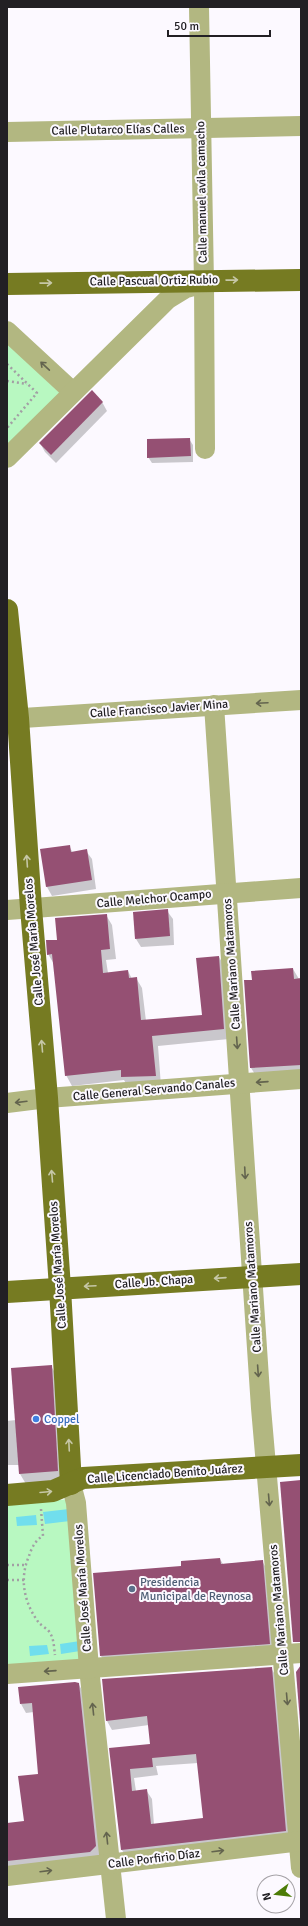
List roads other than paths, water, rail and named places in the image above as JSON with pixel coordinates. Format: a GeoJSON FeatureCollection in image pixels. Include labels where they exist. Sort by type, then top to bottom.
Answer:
{"type":"FeatureCollection","features":[{"type":"Feature","properties":{"kind":"main road","name":"Calle Pascual Ortiz Rubio"},"geometry":{"type":"LineString","coordinates":[[7,284],[301,280]]}},
{"type":"Feature","properties":{"kind":"main road","name":"Calle José María Morelos"},"geometry":{"type":"LineString","coordinates":[[7,610],[12,718],[31,908],[47,1098],[71,1484]]}},
{"type":"Feature","properties":{"kind":"main road","name":"Calle Jb. Chapa"},"geometry":{"type":"LineString","coordinates":[[7,1292],[301,1274]]}},
{"type":"Feature","properties":{"kind":"main road","name":"Calle Licenciado Benito Juárez"},"geometry":{"type":"LineString","coordinates":[[7,1495],[53,1491],[83,1478],[301,1465]]}},
{"type":"Feature","properties":{"kind":"street","name":"Calle manuel avila camacho"},"geometry":{"type":"LineString","coordinates":[[199,7],[204,282],[205,449]]}},
{"type":"Feature","properties":{"kind":"street","name":"Calle Plutarco Elías Calles"},"geometry":{"type":"LineString","coordinates":[[7,132],[301,126]]}},
{"type":"Feature","properties":{"kind":"street"},"geometry":{"type":"LineString","coordinates":[[7,458],[168,299],[186,288],[204,282]]}},
{"type":"Feature","properties":{"kind":"street"},"geometry":{"type":"LineString","coordinates":[[7,331],[73,392]]}},
{"type":"Feature","properties":{"kind":"street","name":"Calle Francisco Javier Mina"},"geometry":{"type":"LineString","coordinates":[[12,718],[301,700]]}},
{"type":"Feature","properties":{"kind":"street","name":"Calle Mariano Matamoros"},"geometry":{"type":"LineString","coordinates":[[214,705],[266,1468],[292,1654],[301,1868]]}},
{"type":"Feature","properties":{"kind":"street","name":"Calle Melchor Ocampo"},"geometry":{"type":"LineString","coordinates":[[7,910],[301,888]]}},
{"type":"Feature","properties":{"kind":"street","name":"Calle General Servando Canales"},"geometry":{"type":"LineString","coordinates":[[7,1103],[47,1098],[301,1079]]}},
{"type":"Feature","properties":{"kind":"street","name":"Calle José María Morelos"},"geometry":{"type":"LineString","coordinates":[[71,1484],[76,1502],[89,1668],[116,1919]]}},
{"type":"Feature","properties":{"kind":"street"},"geometry":{"type":"LineString","coordinates":[[7,1674],[292,1654]]}},
{"type":"Feature","properties":{"kind":"street","name":"Calle Porfirio Díaz"},"geometry":{"type":"LineString","coordinates":[[7,1876],[300,1842]]}},
{"type":"Feature","properties":{"kind":"water"},"geometry":{"type":"Polygon","coordinates":[[[69,1509],[70,1521],[45,1524],[43,1512],[69,1509]]]}},
{"type":"Feature","properties":{"kind":"water"},"geometry":{"type":"Polygon","coordinates":[[[36,1515],[37,1525],[17,1526],[16,1517],[36,1515]]]}},
{"type":"Feature","properties":{"kind":"water"},"geometry":{"type":"Polygon","coordinates":[[[80,1641],[80,1651],[61,1654],[60,1644],[80,1641]]]}},
{"type":"Feature","properties":{"kind":"water"},"geometry":{"type":"Polygon","coordinates":[[[47,1645],[49,1654],[30,1656],[29,1646],[47,1645]]]}},
{"type":"Feature","properties":{"kind":"place","name":"Coppel"},"geometry":{"type":"Point","coordinates":[36,1419]}},
{"type":"Feature","properties":{"kind":"place","name":"Presidencia Municipal de Reynosa"},"geometry":{"type":"Point","coordinates":[132,1589]}}]}
